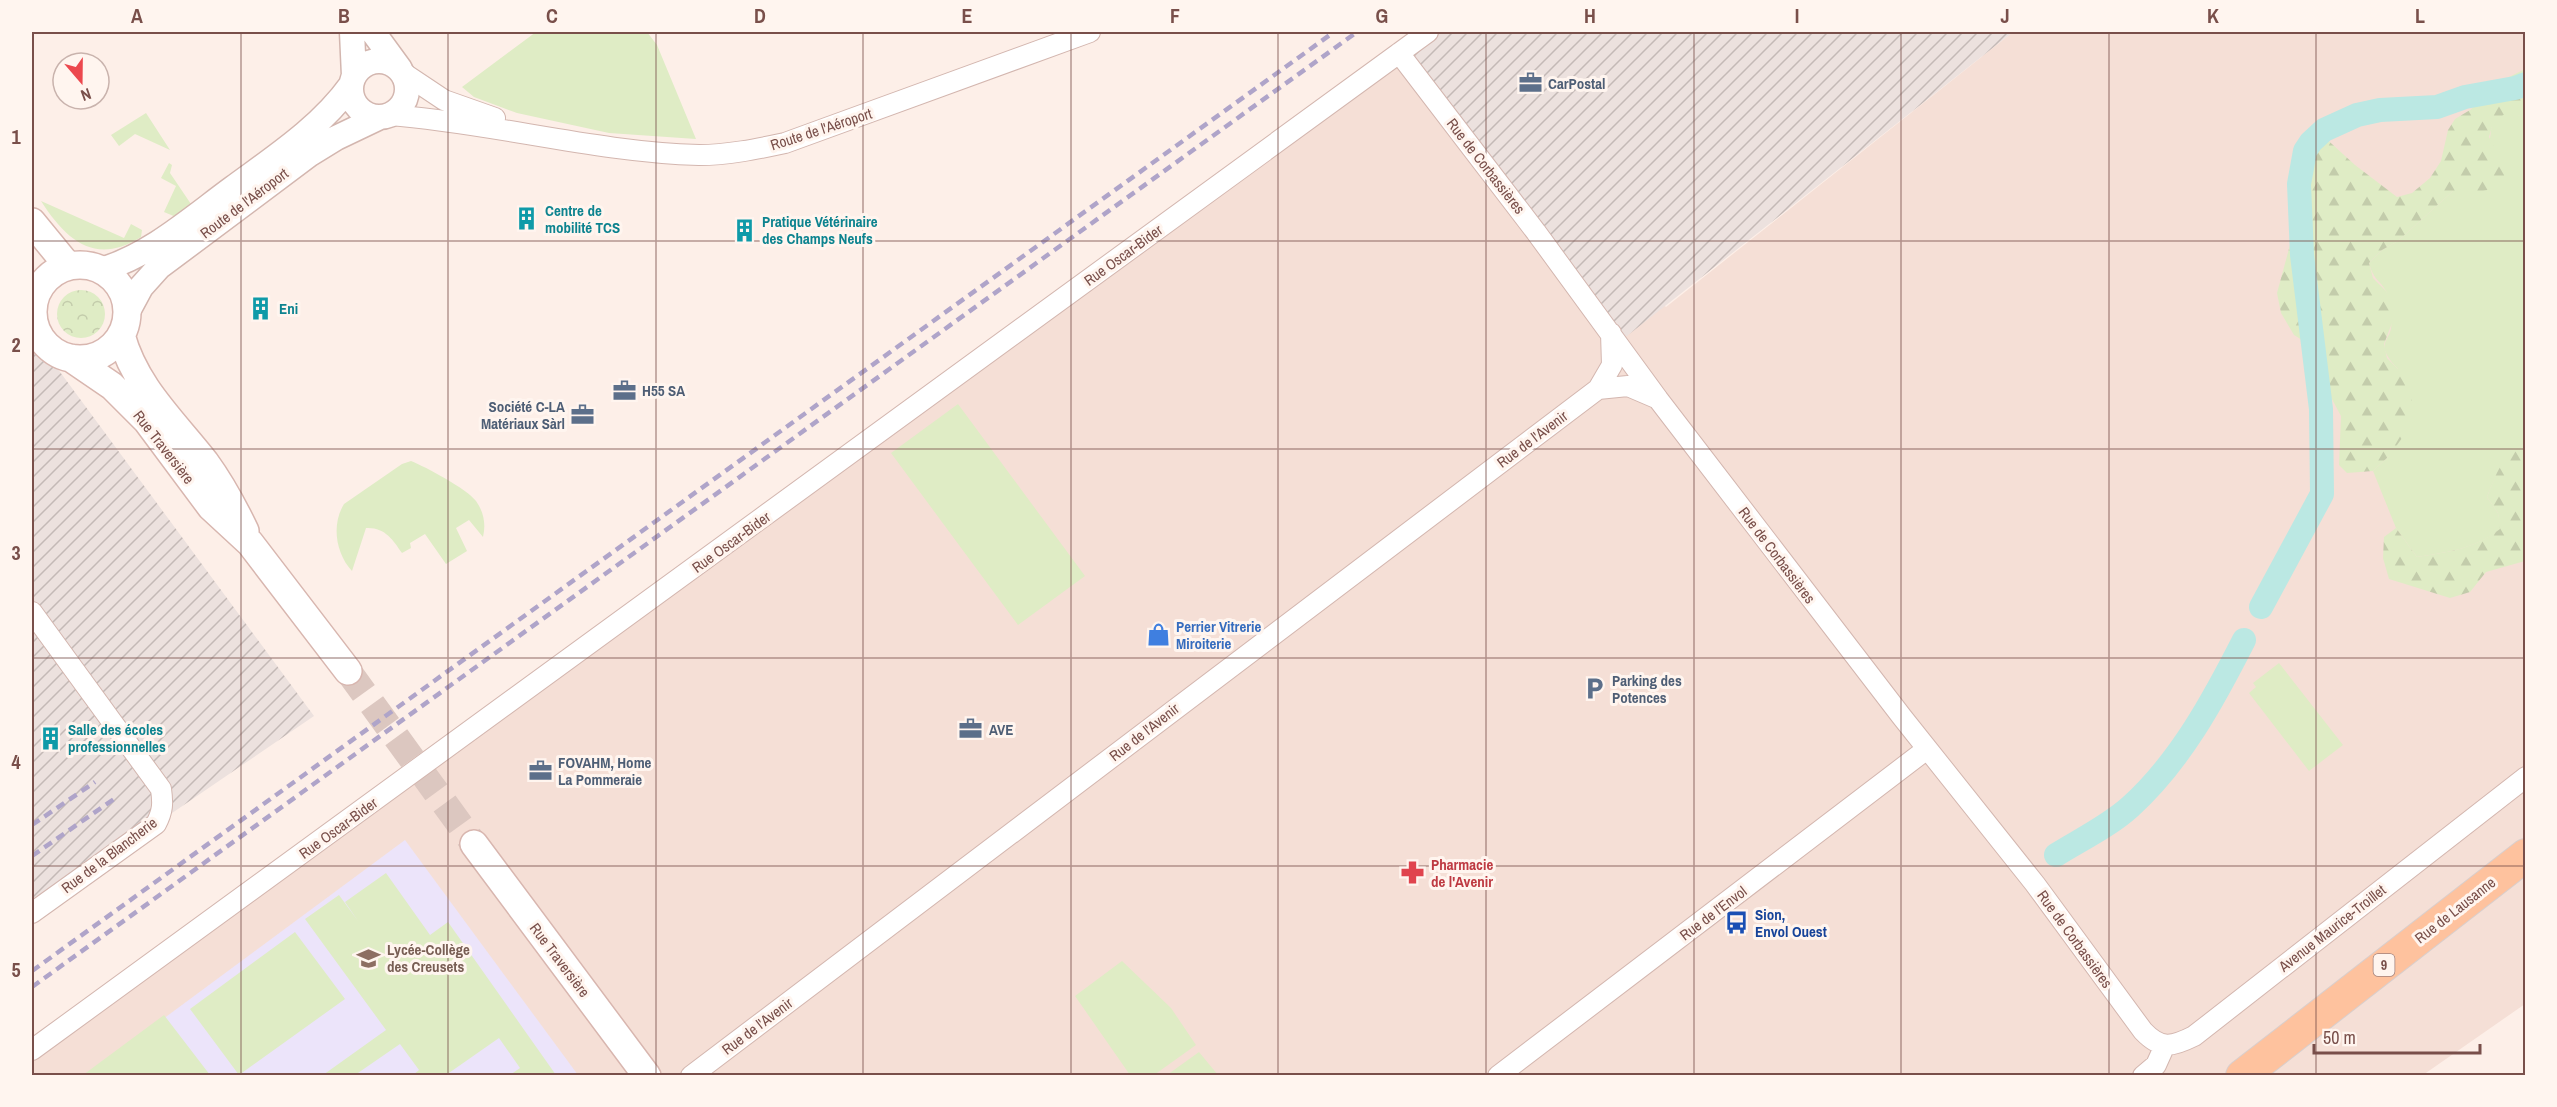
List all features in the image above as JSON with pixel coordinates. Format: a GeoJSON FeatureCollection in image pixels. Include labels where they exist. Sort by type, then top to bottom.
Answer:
{"type":"FeatureCollection","features":[{"type":"Feature","properties":{"kind":"main road"},"geometry":{"type":"LineString","coordinates":[[32,222],[68,266]]}},
{"type":"Feature","properties":{"kind":"main road"},"geometry":{"type":"LineString","coordinates":[[87,265],[101,270],[114,279],[122,289],[124,324],[102,353],[86,358],[71,358],[54,352],[42,340],[34,326],[32,297],[46,279],[68,266],[87,265]]}},
{"type":"Feature","properties":{"kind":"main road","name":"Rue Traversière"},"geometry":{"type":"LineString","coordinates":[[124,324],[126,355],[140,382],[223,488],[250,543]]}},
{"type":"Feature","properties":{"kind":"main road","name":"Rue Traversière"},"geometry":{"type":"LineString","coordinates":[[71,358],[127,399],[162,441],[211,507],[250,543],[348,670]]}},
{"type":"Feature","properties":{"kind":"main road","name":"Rue Traversière"},"geometry":{"type":"LineString","coordinates":[[474,844],[647,1076]]}},
{"type":"Feature","properties":{"kind":"main road","name":"Rue de Lausanne"},"geometry":{"type":"LineString","coordinates":[[2242,1076],[2526,855]]}},
{"type":"Feature","properties":{"kind":"street"},"geometry":{"type":"LineString","coordinates":[[352,32],[351,94],[358,108],[372,116],[385,116],[403,104],[406,96],[406,80],[401,70],[384,61],[366,64],[352,81]]}},
{"type":"Feature","properties":{"kind":"street","name":"Route de l'Aéroport"},"geometry":{"type":"LineString","coordinates":[[373,32],[401,70],[444,100],[540,134]]}},
{"type":"Feature","properties":{"kind":"street","name":"Route de l'Aéroport"},"geometry":{"type":"LineString","coordinates":[[124,324],[141,287],[159,267],[310,154],[336,138],[385,116],[440,119],[627,150],[700,155],[762,148],[785,143],[857,118],[1090,32]]}},
{"type":"Feature","properties":{"kind":"street","name":"Rue Oscar-Bider"},"geometry":{"type":"LineString","coordinates":[[32,1050],[1428,32]]}},
{"type":"Feature","properties":{"kind":"street","name":"Rue de Corbassières"},"geometry":{"type":"LineString","coordinates":[[1399,53],[1513,200],[1658,399],[1927,749],[2036,886],[2143,1031],[2154,1043],[2165,1045]]}},
{"type":"Feature","properties":{"kind":"street","name":"Route de l'Aéroport"},"geometry":{"type":"LineString","coordinates":[[101,270],[136,257],[174,232],[324,117],[352,81]]}},
{"type":"Feature","properties":{"kind":"street","name":"Rue de l'Avenir"},"geometry":{"type":"LineString","coordinates":[[691,1076],[1245,654],[1598,389],[1612,365],[1611,333]]}},
{"type":"Feature","properties":{"kind":"street"},"geometry":{"type":"LineString","coordinates":[[1598,389],[1628,386],[1658,399]]}},
{"type":"Feature","properties":{"kind":"street","name":"Rue de la Blancherie"},"geometry":{"type":"LineString","coordinates":[[32,612],[161,789],[163,803],[162,814],[156,824],[32,913]]}},
{"type":"Feature","properties":{"kind":"street","name":"Rue de l'Envol"},"geometry":{"type":"LineString","coordinates":[[1498,1076],[1927,749]]}},
{"type":"Feature","properties":{"kind":"street","name":"Avenue Maurice-Troillet"},"geometry":{"type":"LineString","coordinates":[[2165,1045],[2178,1044],[2194,1036],[2526,777]]}},
{"type":"Feature","properties":{"kind":"street"},"geometry":{"type":"LineString","coordinates":[[2143,1076],[2163,1056],[2165,1045]]}},
{"type":"Feature","properties":{"kind":"shaded area"},"geometry":{"type":"Polygon","coordinates":[[[1428,32],[2013,32],[1618,343],[1405,62],[1428,32]]]}},
{"type":"Feature","properties":{"kind":"shaded area"},"geometry":{"type":"Polygon","coordinates":[[[2013,32],[2525,32],[2525,1004],[2423,1075],[32,1076],[32,1050],[1399,53],[1666,307],[2013,32]]]}},
{"type":"Feature","properties":{"kind":"shaded area"},"geometry":{"type":"Polygon","coordinates":[[[32,334],[314,716],[156,824],[32,913],[32,334]]]}},
{"type":"Feature","properties":{"kind":"shaded area","name":"Lycée-Collège des Creusets"},"geometry":{"type":"Polygon","coordinates":[[[405,840],[578,1075],[86,1076],[405,840]]]}},
{"type":"Feature","properties":{"kind":"green space"},"geometry":{"type":"Polygon","coordinates":[[[536,32],[647,32],[657,45],[696,139],[609,133],[517,113],[474,97],[462,87],[536,32]]]}},
{"type":"Feature","properties":{"kind":"green space"},"geometry":{"type":"Polygon","coordinates":[[[2525,69],[2525,117],[2506,113],[2493,123],[2489,137],[2508,171],[2495,188],[2483,191],[2453,191],[2398,241],[2382,250],[2369,263],[2373,278],[2386,291],[2393,304],[2392,323],[2384,344],[2387,358],[2398,369],[2412,400],[2405,434],[2389,456],[2373,471],[2347,473],[2339,465],[2341,416],[2326,388],[2315,348],[2294,335],[2281,313],[2277,293],[2290,245],[2298,171],[2314,152],[2321,134],[2355,165],[2397,197],[2412,193],[2430,178],[2441,161],[2448,130],[2455,119],[2470,110],[2503,80],[2525,69]]]}},
{"type":"Feature","properties":{"kind":"green space"},"geometry":{"type":"Polygon","coordinates":[[[2506,112],[2525,117],[2525,444],[2506,459],[2487,497],[2498,513],[2501,529],[2471,545],[2417,557],[2396,528],[2373,471],[2389,456],[2398,369],[2386,352],[2385,346],[2391,327],[2387,294],[2369,263],[2382,250],[2398,241],[2453,191],[2483,191],[2492,123],[2506,112]]]}},
{"type":"Feature","properties":{"kind":"green space"},"geometry":{"type":"Polygon","coordinates":[[[146,113],[170,150],[135,134],[119,146],[111,135],[146,113]]]}},
{"type":"Feature","properties":{"kind":"green space"},"geometry":{"type":"Polygon","coordinates":[[[169,163],[172,165],[170,173],[193,207],[176,217],[164,212],[176,186],[161,178],[169,163]]]}},
{"type":"Feature","properties":{"kind":"green space"},"geometry":{"type":"Polygon","coordinates":[[[41,201],[124,238],[131,224],[142,230],[141,237],[125,245],[96,249],[71,237],[41,201]]]}},
{"type":"Feature","properties":{"kind":"green space"},"geometry":{"type":"Polygon","coordinates":[[[76,290],[86,290],[98,297],[105,309],[105,319],[98,331],[86,338],[76,338],[61,327],[57,319],[57,309],[68,294],[76,290]]]}},
{"type":"Feature","properties":{"kind":"green space"},"geometry":{"type":"Polygon","coordinates":[[[958,404],[1085,576],[1018,625],[891,453],[958,404]]]}},
{"type":"Feature","properties":{"kind":"green space"},"geometry":{"type":"Polygon","coordinates":[[[2525,444],[2525,561],[2486,572],[2470,592],[2450,598],[2389,579],[2383,558],[2384,537],[2396,528],[2417,557],[2471,545],[2500,529],[2498,513],[2487,497],[2505,459],[2525,444]]]}},
{"type":"Feature","properties":{"kind":"green space"},"geometry":{"type":"Polygon","coordinates":[[[411,461],[436,473],[476,501],[484,519],[483,537],[469,520],[456,528],[467,551],[446,564],[425,534],[410,543],[411,548],[402,553],[392,539],[383,532],[366,528],[352,571],[342,556],[337,539],[338,521],[344,504],[402,464],[411,461]]]}},
{"type":"Feature","properties":{"kind":"green space"},"geometry":{"type":"Polygon","coordinates":[[[2279,663],[2343,745],[2309,771],[2249,693],[2256,687],[2253,683],[2279,663]]]}},
{"type":"Feature","properties":{"kind":"green space"},"geometry":{"type":"Polygon","coordinates":[[[386,873],[430,935],[448,922],[556,1075],[510,1075],[520,1068],[499,1038],[446,1075],[413,1075],[419,1070],[400,1044],[355,1075],[323,1075],[386,1030],[305,919],[339,895],[358,921],[345,902],[386,873]]]}},
{"type":"Feature","properties":{"kind":"green space"},"geometry":{"type":"Polygon","coordinates":[[[295,932],[345,999],[239,1075],[190,1009],[295,932]]]}},
{"type":"Feature","properties":{"kind":"green space"},"geometry":{"type":"Polygon","coordinates":[[[1122,961],[1171,1008],[1196,1045],[1154,1075],[1130,1075],[1075,996],[1122,961]]]}},
{"type":"Feature","properties":{"kind":"green space"},"geometry":{"type":"Polygon","coordinates":[[[164,1015],[210,1075],[83,1075],[164,1015]]]}},
{"type":"Feature","properties":{"kind":"green space"},"geometry":{"type":"Polygon","coordinates":[[[1199,1052],[1218,1075],[1167,1075],[1199,1052]]]}},
{"type":"Feature","properties":{"kind":"waterway"},"geometry":{"type":"LineString","coordinates":[[2261,607],[2322,494],[2321,409],[2302,255],[2299,184],[2305,151],[2324,130],[2357,115],[2380,110],[2437,107],[2465,97],[2526,84]]}},
{"type":"Feature","properties":{"kind":"waterway"},"geometry":{"type":"LineString","coordinates":[[2056,855],[2130,807],[2165,770],[2221,685],[2244,640]]}},
{"type":"Feature","properties":{"kind":"tunnel"},"geometry":{"type":"LineString","coordinates":[[348,671],[474,844]]}},
{"type":"Feature","properties":{"kind":"railway"},"geometry":{"type":"LineString","coordinates":[[32,971],[1334,32]]}},
{"type":"Feature","properties":{"kind":"railway"},"geometry":{"type":"LineString","coordinates":[[32,987],[1357,32]]}},
{"type":"Feature","properties":{"kind":"railway"},"geometry":{"type":"LineString","coordinates":[[32,825],[95,782]]}},
{"type":"Feature","properties":{"kind":"railway"},"geometry":{"type":"LineString","coordinates":[[32,856],[114,799]]}},
{"type":"Feature","properties":{"kind":"place","name":"CarPostal"},"geometry":{"type":"Point","coordinates":[1530,83]}},
{"type":"Feature","properties":{"kind":"place","name":"Centre de mobilité TCS"},"geometry":{"type":"Point","coordinates":[527,219]}},
{"type":"Feature","properties":{"kind":"place","name":"Pratique Vétérinaire des Champs Neufs"},"geometry":{"type":"Point","coordinates":[744,230]}},
{"type":"Feature","properties":{"kind":"place","name":"Eni"},"geometry":{"type":"Point","coordinates":[261,308]}},
{"type":"Feature","properties":{"kind":"place","name":"H55 SA"},"geometry":{"type":"Point","coordinates":[624,390]}},
{"type":"Feature","properties":{"kind":"place","name":"Société C-LA Matériaux Sàrl"},"geometry":{"type":"Point","coordinates":[583,415]}},
{"type":"Feature","properties":{"kind":"place","name":"Perrier Vitrerie Miroiterie"},"geometry":{"type":"Point","coordinates":[1158,635]}},
{"type":"Feature","properties":{"kind":"place","name":"Parking des Potences"},"geometry":{"type":"Point","coordinates":[1594,689]}},
{"type":"Feature","properties":{"kind":"place","name":"AVE"},"geometry":{"type":"Point","coordinates":[971,729]}},
{"type":"Feature","properties":{"kind":"place","name":"Salle des écoles professionnelles"},"geometry":{"type":"Point","coordinates":[50,738]}},
{"type":"Feature","properties":{"kind":"place","name":"FOVAHM, Home La Pommeraie"},"geometry":{"type":"Point","coordinates":[540,771]}},
{"type":"Feature","properties":{"kind":"place","name":"Pharmacie de l'Avenir"},"geometry":{"type":"Point","coordinates":[1413,873]}},
{"type":"Feature","properties":{"kind":"place","name":"Sion, Envol Ouest"},"geometry":{"type":"Point","coordinates":[1737,923]}},
{"type":"Feature","properties":{"kind":"place","name":"Lycée-Collège des Creusets"},"geometry":{"type":"Point","coordinates":[369,958]}}]}
